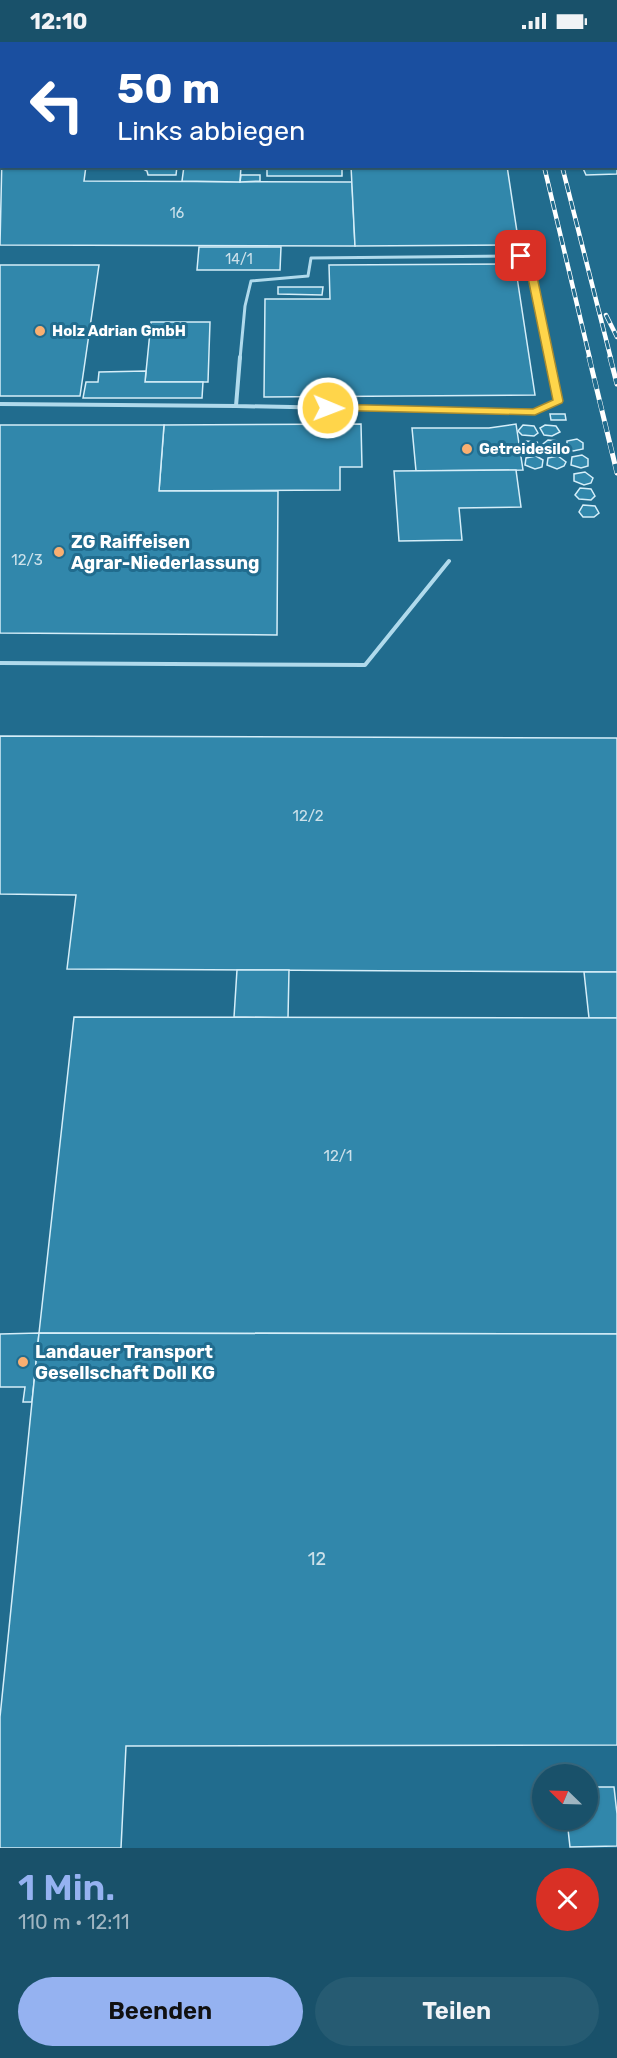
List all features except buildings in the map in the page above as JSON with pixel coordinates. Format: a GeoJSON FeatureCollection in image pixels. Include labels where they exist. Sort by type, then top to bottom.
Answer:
{"type":"FeatureCollection","features":[{"type":"Feature","properties":{"kind":"lane"},"geometry":{"type":"LineString","coordinates":[[0,404],[535,412],[558,401],[529,262],[521,256],[310,258],[308,276],[251,281],[245,306],[236,406]]}},
{"type":"Feature","properties":{"kind":"lane"},"geometry":{"type":"LineString","coordinates":[[0,663],[365,665],[449,561]]}},
{"type":"Feature","properties":{"kind":"railway"},"geometry":{"type":"LineString","coordinates":[[544,168],[590,359]]}},
{"type":"Feature","properties":{"kind":"railway"},"geometry":{"type":"LineString","coordinates":[[563,168],[611,359]]}},
{"type":"Feature","properties":{"kind":"railway"},"geometry":{"type":"LineString","coordinates":[[606,315],[617,337]]}},
{"type":"Feature","properties":{"kind":"railway"},"geometry":{"type":"LineString","coordinates":[[589,357],[617,473]]}},
{"type":"Feature","properties":{"kind":"railway"},"geometry":{"type":"LineString","coordinates":[[610,357],[617,384]]}},
{"type":"Feature","properties":{"kind":"place","name":"Holz Adrian GmbH"},"geometry":{"type":"Point","coordinates":[40,331]}},
{"type":"Feature","properties":{"kind":"place","name":"Getreidesilo"},"geometry":{"type":"Point","coordinates":[467,449]}},
{"type":"Feature","properties":{"kind":"place","name":"ZG Raiffeisen Agrar-Niederlassung"},"geometry":{"type":"Point","coordinates":[59,552]}},
{"type":"Feature","properties":{"kind":"place","name":"Landauer Transport Gesellschaft Doll KG"},"geometry":{"type":"Point","coordinates":[23,1362]}},
{"type":"Feature","properties":{"kind":"route"},"geometry":{"type":"LineString","coordinates":[[328,408],[535,412],[558,401],[529,262],[521,256]]}}]}
